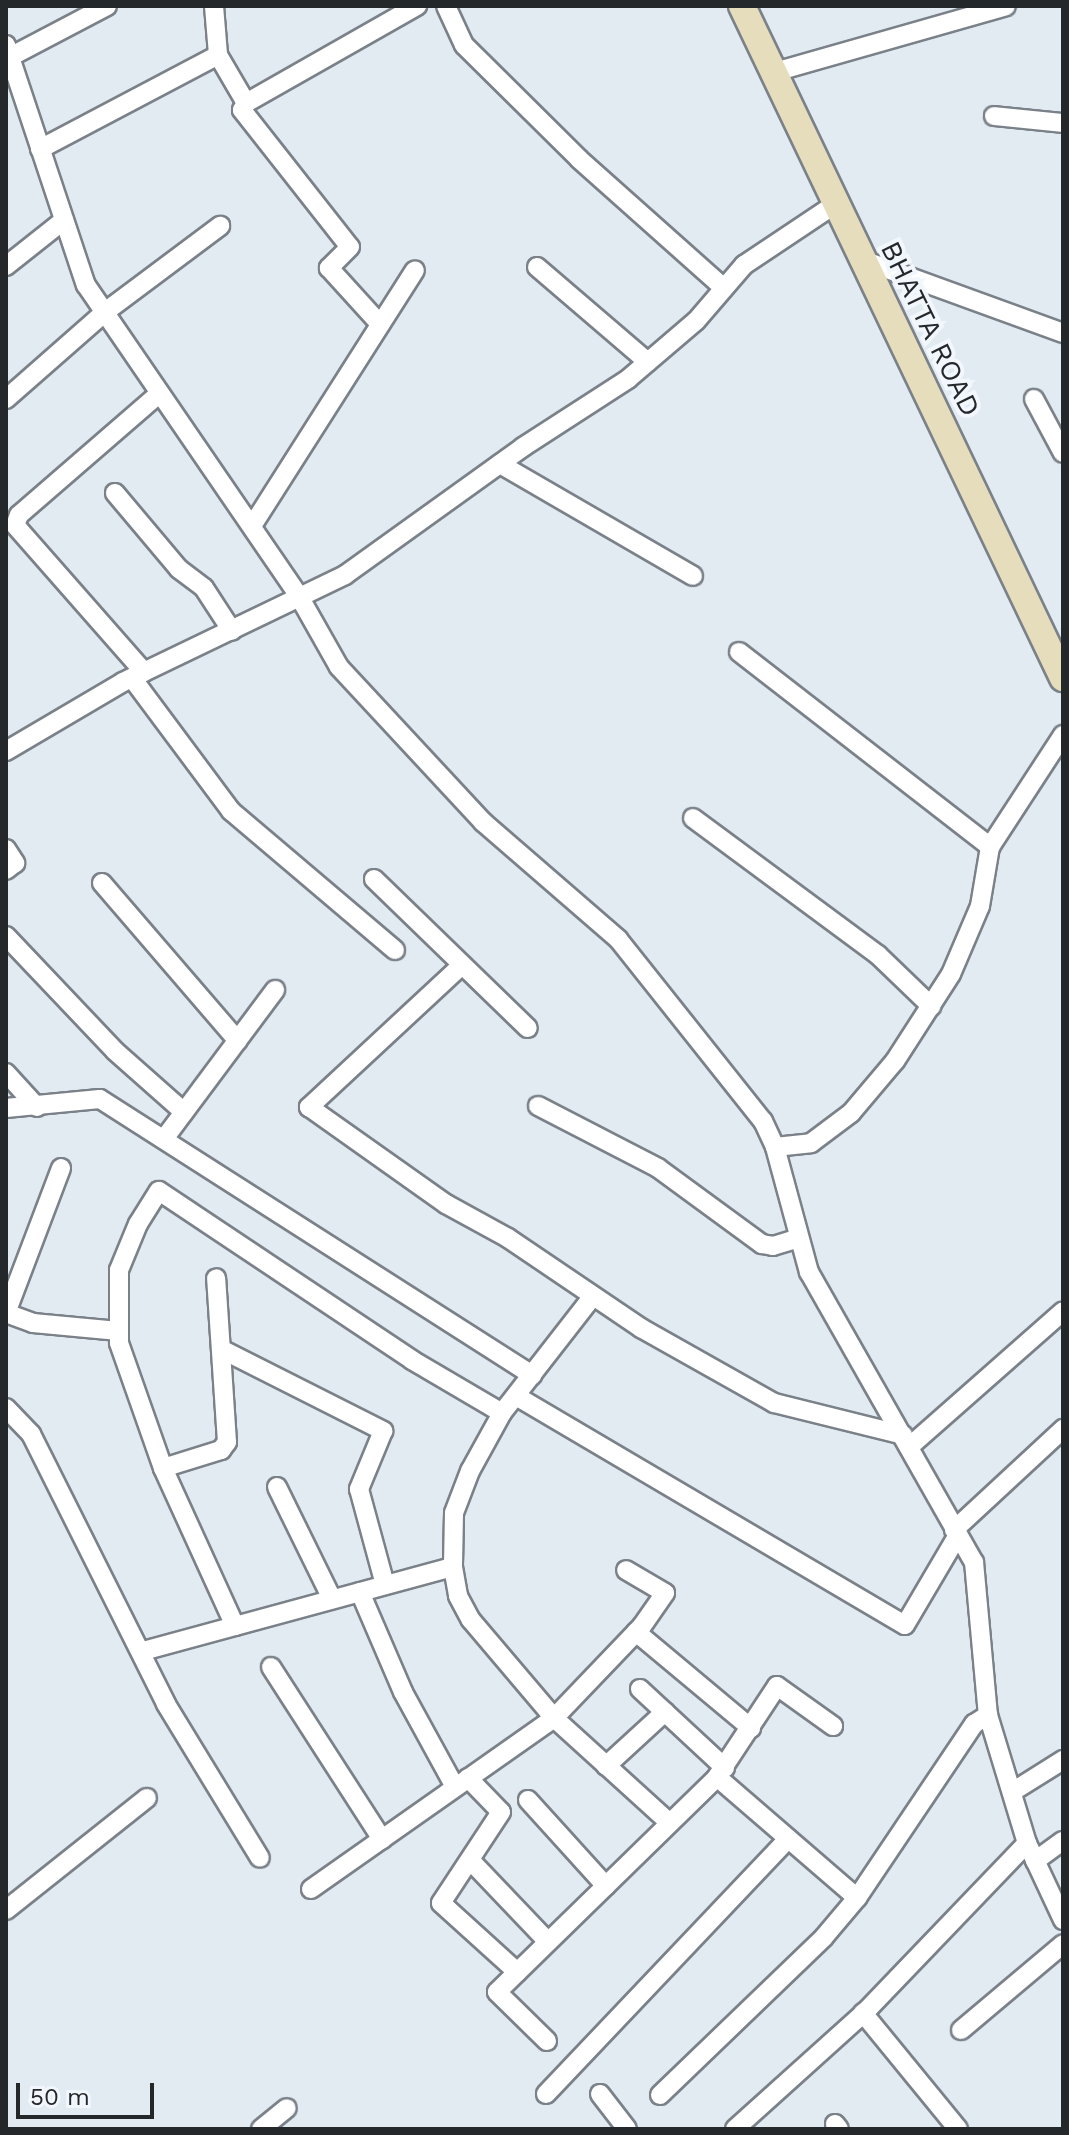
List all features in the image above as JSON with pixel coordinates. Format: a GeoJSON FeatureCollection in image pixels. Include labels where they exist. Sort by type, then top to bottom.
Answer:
{"type":"FeatureCollection","features":[{"type":"Feature","properties":{"kind":"main road","name":"BHATTA ROAD"},"geometry":{"type":"LineString","coordinates":[[742,6],[834,205],[1063,678]]}},
{"type":"Feature","properties":{"kind":"street"},"geometry":{"type":"LineString","coordinates":[[107,6],[7,54],[86,285],[300,598],[339,667],[483,822],[618,939],[763,1121],[775,1147],[809,1272],[974,1562],[988,1715],[1031,1852],[1063,1920]]}},
{"type":"Feature","properties":{"kind":"street"},"geometry":{"type":"LineString","coordinates":[[214,6],[218,55],[246,103]]}},
{"type":"Feature","properties":{"kind":"street"},"geometry":{"type":"LineString","coordinates":[[380,324],[329,268],[350,247],[242,110],[246,103],[417,6]]}},
{"type":"Feature","properties":{"kind":"street"},"geometry":{"type":"LineString","coordinates":[[446,6],[464,45],[579,159],[724,288]]}},
{"type":"Feature","properties":{"kind":"street"},"geometry":{"type":"LineString","coordinates":[[775,72],[986,9],[1006,6]]}},
{"type":"Feature","properties":{"kind":"street"},"geometry":{"type":"LineString","coordinates":[[40,149],[218,55]]}},
{"type":"Feature","properties":{"kind":"street"},"geometry":{"type":"LineString","coordinates":[[994,116],[1063,123]]}},
{"type":"Feature","properties":{"kind":"street"},"geometry":{"type":"LineString","coordinates":[[6,751],[138,675],[345,575],[648,362],[696,321],[744,265],[834,205]]}},
{"type":"Feature","properties":{"kind":"street"},"geometry":{"type":"LineString","coordinates":[[6,266],[64,220]]}},
{"type":"Feature","properties":{"kind":"street"},"geometry":{"type":"LineString","coordinates":[[6,399],[105,312],[220,226]]}},
{"type":"Feature","properties":{"kind":"street"},"geometry":{"type":"LineString","coordinates":[[860,259],[1063,333]]}},
{"type":"Feature","properties":{"kind":"street"},"geometry":{"type":"LineString","coordinates":[[537,267],[648,362]]}},
{"type":"Feature","properties":{"kind":"street"},"geometry":{"type":"LineString","coordinates":[[252,526],[415,270]]}},
{"type":"Feature","properties":{"kind":"street"},"geometry":{"type":"LineString","coordinates":[[160,393],[19,515],[15,525],[138,675],[231,811],[395,950]]}},
{"type":"Feature","properties":{"kind":"street"},"geometry":{"type":"LineString","coordinates":[[1034,399],[1063,453]]}},
{"type":"Feature","properties":{"kind":"street"},"geometry":{"type":"LineString","coordinates":[[500,464],[693,576]]}},
{"type":"Feature","properties":{"kind":"street"},"geometry":{"type":"LineString","coordinates":[[115,493],[179,569],[204,588],[232,631]]}},
{"type":"Feature","properties":{"kind":"street"},"geometry":{"type":"LineString","coordinates":[[739,652],[990,847]]}},
{"type":"Feature","properties":{"kind":"street"},"geometry":{"type":"LineString","coordinates":[[775,1147],[811,1143],[851,1113],[895,1061],[951,974],[980,906],[990,847],[1063,735]]}},
{"type":"Feature","properties":{"kind":"street"},"geometry":{"type":"LineString","coordinates":[[693,818],[878,955],[931,1006]]}},
{"type":"Feature","properties":{"kind":"street"},"geometry":{"type":"LineString","coordinates":[[6,849],[15,863],[6,870]]}},
{"type":"Feature","properties":{"kind":"street"},"geometry":{"type":"LineString","coordinates":[[374,879],[528,1028]]}},
{"type":"Feature","properties":{"kind":"street"},"geometry":{"type":"LineString","coordinates":[[102,883],[238,1041]]}},
{"type":"Feature","properties":{"kind":"street"},"geometry":{"type":"LineString","coordinates":[[6,936],[115,1051],[184,1112]]}},
{"type":"Feature","properties":{"kind":"street"},"geometry":{"type":"LineString","coordinates":[[462,965],[309,1107],[446,1204],[508,1238],[593,1296],[774,1403],[906,1441]]}},
{"type":"Feature","properties":{"kind":"street"},"geometry":{"type":"LineString","coordinates":[[164,1139],[275,990]]}},
{"type":"Feature","properties":{"kind":"street"},"geometry":{"type":"LineString","coordinates":[[6,1073],[37,1107]]}},
{"type":"Feature","properties":{"kind":"street"},"geometry":{"type":"LineString","coordinates":[[6,1108],[100,1099],[532,1375]]}},
{"type":"Feature","properties":{"kind":"street"},"geometry":{"type":"LineString","coordinates":[[538,1106],[658,1168],[762,1244],[773,1246],[799,1238]]}},
{"type":"Feature","properties":{"kind":"street"},"geometry":{"type":"LineString","coordinates":[[61,1168],[6,1313],[33,1323],[119,1331]]}},
{"type":"Feature","properties":{"kind":"street"},"geometry":{"type":"LineString","coordinates":[[235,1626],[163,1468],[119,1331],[119,1270],[138,1224],[159,1191],[399,1352],[502,1413]]}},
{"type":"Feature","properties":{"kind":"street"},"geometry":{"type":"LineString","coordinates":[[163,1468],[221,1450],[227,1442],[216,1278]]}},
{"type":"Feature","properties":{"kind":"street"},"geometry":{"type":"LineString","coordinates":[[593,1296],[502,1413],[470,1471],[454,1513],[453,1567],[458,1596],[471,1620],[554,1718],[670,1823]]}},
{"type":"Feature","properties":{"kind":"street"},"geometry":{"type":"LineString","coordinates":[[906,1441],[1063,1311]]}},
{"type":"Feature","properties":{"kind":"street"},"geometry":{"type":"LineString","coordinates":[[221,1349],[383,1431],[359,1489],[385,1585]]}},
{"type":"Feature","properties":{"kind":"street"},"geometry":{"type":"LineString","coordinates":[[516,1396],[905,1625],[956,1533],[1063,1429]]}},
{"type":"Feature","properties":{"kind":"street"},"geometry":{"type":"LineString","coordinates":[[6,1408],[31,1434],[143,1651],[166,1704],[260,1858]]}},
{"type":"Feature","properties":{"kind":"street"},"geometry":{"type":"LineString","coordinates":[[277,1487],[332,1599]]}},
{"type":"Feature","properties":{"kind":"street"},"geometry":{"type":"LineString","coordinates":[[143,1651],[453,1567]]}},
{"type":"Feature","properties":{"kind":"street"},"geometry":{"type":"LineString","coordinates":[[311,1889],[554,1718],[636,1632],[665,1593],[626,1570]]}},
{"type":"Feature","properties":{"kind":"street"},"geometry":{"type":"LineString","coordinates":[[360,1592],[403,1692],[462,1782],[501,1812],[441,1903],[517,1972]]}},
{"type":"Feature","properties":{"kind":"street"},"geometry":{"type":"LineString","coordinates":[[636,1632],[751,1728]]}},
{"type":"Feature","properties":{"kind":"street"},"geometry":{"type":"LineString","coordinates":[[271,1667],[382,1839]]}},
{"type":"Feature","properties":{"kind":"street"},"geometry":{"type":"LineString","coordinates":[[547,2041],[497,1992],[721,1773],[777,1686],[833,1726]]}},
{"type":"Feature","properties":{"kind":"street"},"geometry":{"type":"LineString","coordinates":[[640,1689],[788,1839],[857,1898]]}},
{"type":"Feature","properties":{"kind":"street"},"geometry":{"type":"LineString","coordinates":[[606,1766],[665,1712]]}},
{"type":"Feature","properties":{"kind":"street"},"geometry":{"type":"LineString","coordinates":[[660,2095],[786,1979],[857,1898],[974,1724],[988,1715]]}},
{"type":"Feature","properties":{"kind":"street"},"geometry":{"type":"LineString","coordinates":[[1012,1792],[1063,1760]]}},
{"type":"Feature","properties":{"kind":"street"},"geometry":{"type":"LineString","coordinates":[[8,1904],[147,1798]]}},
{"type":"Feature","properties":{"kind":"street"},"geometry":{"type":"LineString","coordinates":[[528,1800],[606,1886]]}},
{"type":"Feature","properties":{"kind":"street"},"geometry":{"type":"LineString","coordinates":[[546,2094],[788,1839]]}},
{"type":"Feature","properties":{"kind":"street"},"geometry":{"type":"LineString","coordinates":[[735,2129],[863,2013],[1031,1852],[1063,1841]]}},
{"type":"Feature","properties":{"kind":"street"},"geometry":{"type":"LineString","coordinates":[[470,1860],[548,1942]]}},
{"type":"Feature","properties":{"kind":"street"},"geometry":{"type":"LineString","coordinates":[[961,2030],[1063,1944]]}},
{"type":"Feature","properties":{"kind":"street"},"geometry":{"type":"LineString","coordinates":[[863,2013],[958,2129]]}},
{"type":"Feature","properties":{"kind":"street"},"geometry":{"type":"LineString","coordinates":[[600,2094],[627,2129]]}},
{"type":"Feature","properties":{"kind":"street"},"geometry":{"type":"LineString","coordinates":[[261,2129],[287,2108]]}}]}
